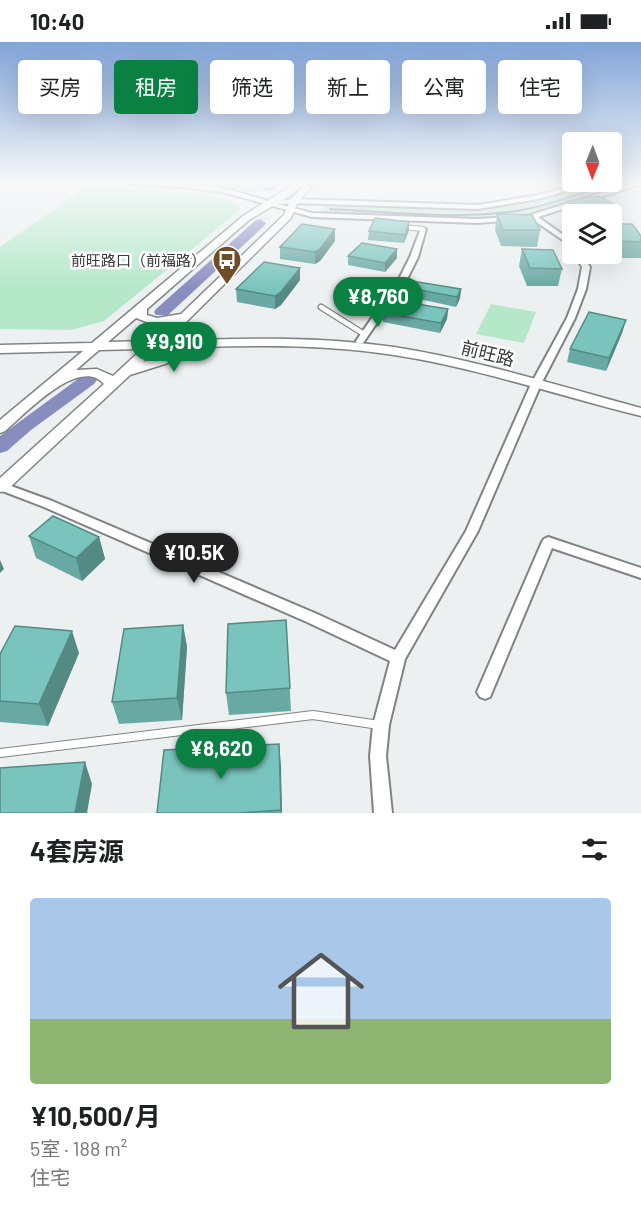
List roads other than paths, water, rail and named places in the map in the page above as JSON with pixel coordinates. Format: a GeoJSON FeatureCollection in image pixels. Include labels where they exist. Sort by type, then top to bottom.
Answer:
{"type":"FeatureCollection","features":[{"type":"Feature","properties":{"kind":"street"},"geometry":{"type":"LineString","coordinates":[[0,428],[246,218],[274,220],[278,226]]}},
{"type":"Feature","properties":{"kind":"street"},"geometry":{"type":"LineString","coordinates":[[284,218],[186,316],[0,487],[48,504],[312,618],[398,658]]}},
{"type":"Feature","properties":{"kind":"street"},"geometry":{"type":"LineString","coordinates":[[370,218],[466,221],[517,218]]}},
{"type":"Feature","properties":{"kind":"street"},"geometry":{"type":"LineString","coordinates":[[534,218],[562,237]]}},
{"type":"Feature","properties":{"kind":"street"},"geometry":{"type":"LineString","coordinates":[[362,337],[403,279],[414,257],[423,229]]}},
{"type":"Feature","properties":{"kind":"street"},"geometry":{"type":"LineString","coordinates":[[384,813],[378,756],[381,725],[398,658],[472,531],[537,382],[571,318],[582,289],[586,267],[584,264]]}},
{"type":"Feature","properties":{"kind":"street"},"geometry":{"type":"LineString","coordinates":[[141,309],[141,317],[148,321],[174,320],[186,316]]}},
{"type":"Feature","properties":{"kind":"street","name":"前旺路"},"geometry":{"type":"LineString","coordinates":[[0,344],[362,337],[436,354],[641,412]]}},
{"type":"Feature","properties":{"kind":"street","name":"前旺路"},"geometry":{"type":"LineString","coordinates":[[158,342],[298,342],[394,351],[641,406]]}},
{"type":"Feature","properties":{"kind":"street","name":"前旺路"},"geometry":{"type":"LineString","coordinates":[[0,349],[100,343]]}},
{"type":"Feature","properties":{"kind":"street"},"geometry":{"type":"LineString","coordinates":[[124,373],[214,343]]}},
{"type":"Feature","properties":{"kind":"street"},"geometry":{"type":"LineString","coordinates":[[59,379],[70,375],[103,374],[110,377],[112,384]]}},
{"type":"Feature","properties":{"kind":"street"},"geometry":{"type":"LineString","coordinates":[[485,692],[548,542],[641,573]]}},
{"type":"Feature","properties":{"kind":"lane"},"geometry":{"type":"LineString","coordinates":[[400,227],[423,229]]}},
{"type":"Feature","properties":{"kind":"lane"},"geometry":{"type":"LineString","coordinates":[[321,307],[362,337]]}},
{"type":"Feature","properties":{"kind":"lane"},"geometry":{"type":"LineString","coordinates":[[0,753],[313,715],[381,725]]}},
{"type":"Feature","properties":{"kind":"waterway"},"geometry":{"type":"LineString","coordinates":[[162,312],[260,223]]}},
{"type":"Feature","properties":{"kind":"waterway"},"geometry":{"type":"LineString","coordinates":[[0,447],[24,426],[88,380]]}},
{"type":"Feature","properties":{"kind":"place","name":"前旺路口（前福路）"},"geometry":{"type":"Point","coordinates":[227,286]}}]}
